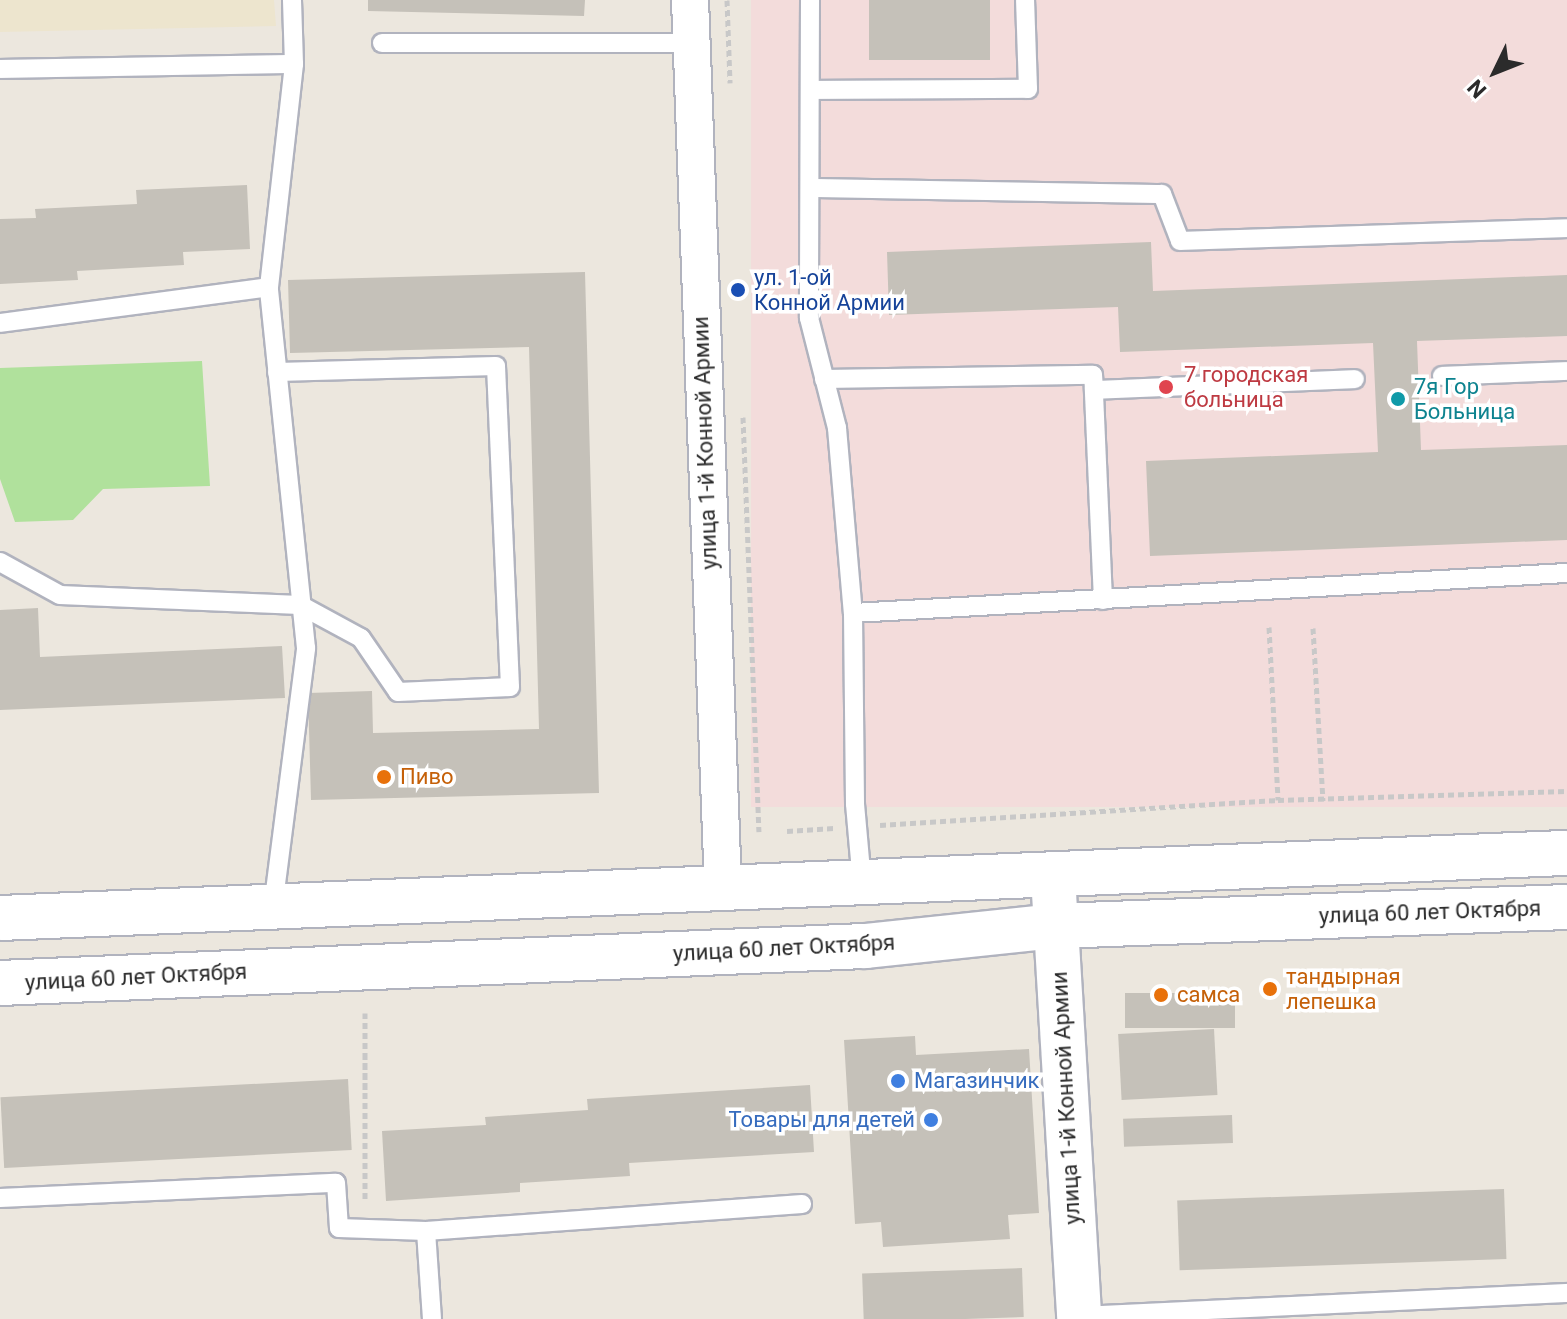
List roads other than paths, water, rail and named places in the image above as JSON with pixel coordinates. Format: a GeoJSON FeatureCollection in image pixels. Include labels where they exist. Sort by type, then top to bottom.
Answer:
{"type":"FeatureCollection","features":[{"type":"Feature","properties":{"kind":"main road"},"geometry":{"type":"LineString","coordinates":[[0,918],[1567,853]]}},
{"type":"Feature","properties":{"kind":"main road","name":"улица 1-й Конной Армии"},"geometry":{"type":"LineString","coordinates":[[1053,876],[1079,1318]]}},
{"type":"Feature","properties":{"kind":"main road","name":"улица 60 лет Октября"},"geometry":{"type":"LineString","coordinates":[[0,983],[865,946],[1056,926],[1567,907]]}},
{"type":"Feature","properties":{"kind":"main road"},"geometry":{"type":"LineString","coordinates":[[136,914],[136,977]]}},
{"type":"Feature","properties":{"kind":"street","name":"улица 1-й Конной Армии"},"geometry":{"type":"LineString","coordinates":[[690,0],[723,886]]}},
{"type":"Feature","properties":{"kind":"lane"},"geometry":{"type":"LineString","coordinates":[[273,908],[306,648],[269,287],[294,64],[292,0]]}},
{"type":"Feature","properties":{"kind":"lane"},"geometry":{"type":"LineString","coordinates":[[810,0],[809,318],[837,428],[853,613],[856,826],[862,883]]}},
{"type":"Feature","properties":{"kind":"lane"},"geometry":{"type":"LineString","coordinates":[[810,90],[1028,89],[1025,0]]}},
{"type":"Feature","properties":{"kind":"lane"},"geometry":{"type":"LineString","coordinates":[[382,43],[692,43]]}},
{"type":"Feature","properties":{"kind":"lane"},"geometry":{"type":"LineString","coordinates":[[0,69],[294,64]]}},
{"type":"Feature","properties":{"kind":"lane"},"geometry":{"type":"LineString","coordinates":[[810,188],[1162,194],[1180,241],[1567,228]]}},
{"type":"Feature","properties":{"kind":"lane"},"geometry":{"type":"LineString","coordinates":[[0,323],[269,287]]}},
{"type":"Feature","properties":{"kind":"lane"},"geometry":{"type":"LineString","coordinates":[[0,562],[60,595],[300,605],[361,638],[398,692],[510,687],[496,366],[277,372]]}},
{"type":"Feature","properties":{"kind":"lane"},"geometry":{"type":"LineString","coordinates":[[1442,376],[1567,371]]}},
{"type":"Feature","properties":{"kind":"lane"},"geometry":{"type":"LineString","coordinates":[[824,379],[1093,375],[1103,600]]}},
{"type":"Feature","properties":{"kind":"lane"},"geometry":{"type":"LineString","coordinates":[[1094,390],[1355,379]]}},
{"type":"Feature","properties":{"kind":"lane"},"geometry":{"type":"LineString","coordinates":[[853,613],[1567,573]]}},
{"type":"Feature","properties":{"kind":"lane"},"geometry":{"type":"LineString","coordinates":[[0,1198],[336,1183],[339,1228],[426,1231],[802,1204]]}},
{"type":"Feature","properties":{"kind":"lane"},"geometry":{"type":"LineString","coordinates":[[426,1231],[432,1319]]}},
{"type":"Feature","properties":{"kind":"lane"},"geometry":{"type":"LineString","coordinates":[[1079,1318],[1567,1293]]}},
{"type":"Feature","properties":{"kind":"place","name":"ул. 1-ой Конной Армии"},"geometry":{"type":"Point","coordinates":[738,290]}},
{"type":"Feature","properties":{"kind":"place","name":"7 городская больница"},"geometry":{"type":"Point","coordinates":[1166,387]}},
{"type":"Feature","properties":{"kind":"place","name":"7я Гор Больница"},"geometry":{"type":"Point","coordinates":[1398,399]}},
{"type":"Feature","properties":{"kind":"place","name":"Пиво"},"geometry":{"type":"Point","coordinates":[384,777]}},
{"type":"Feature","properties":{"kind":"place","name":"тандырная лепешка"},"geometry":{"type":"Point","coordinates":[1270,989]}},
{"type":"Feature","properties":{"kind":"place","name":"самса"},"geometry":{"type":"Point","coordinates":[1161,995]}},
{"type":"Feature","properties":{"kind":"place","name":"Магазинчик"},"geometry":{"type":"Point","coordinates":[898,1081]}},
{"type":"Feature","properties":{"kind":"place","name":"Товары для детей"},"geometry":{"type":"Point","coordinates":[931,1120]}}]}
